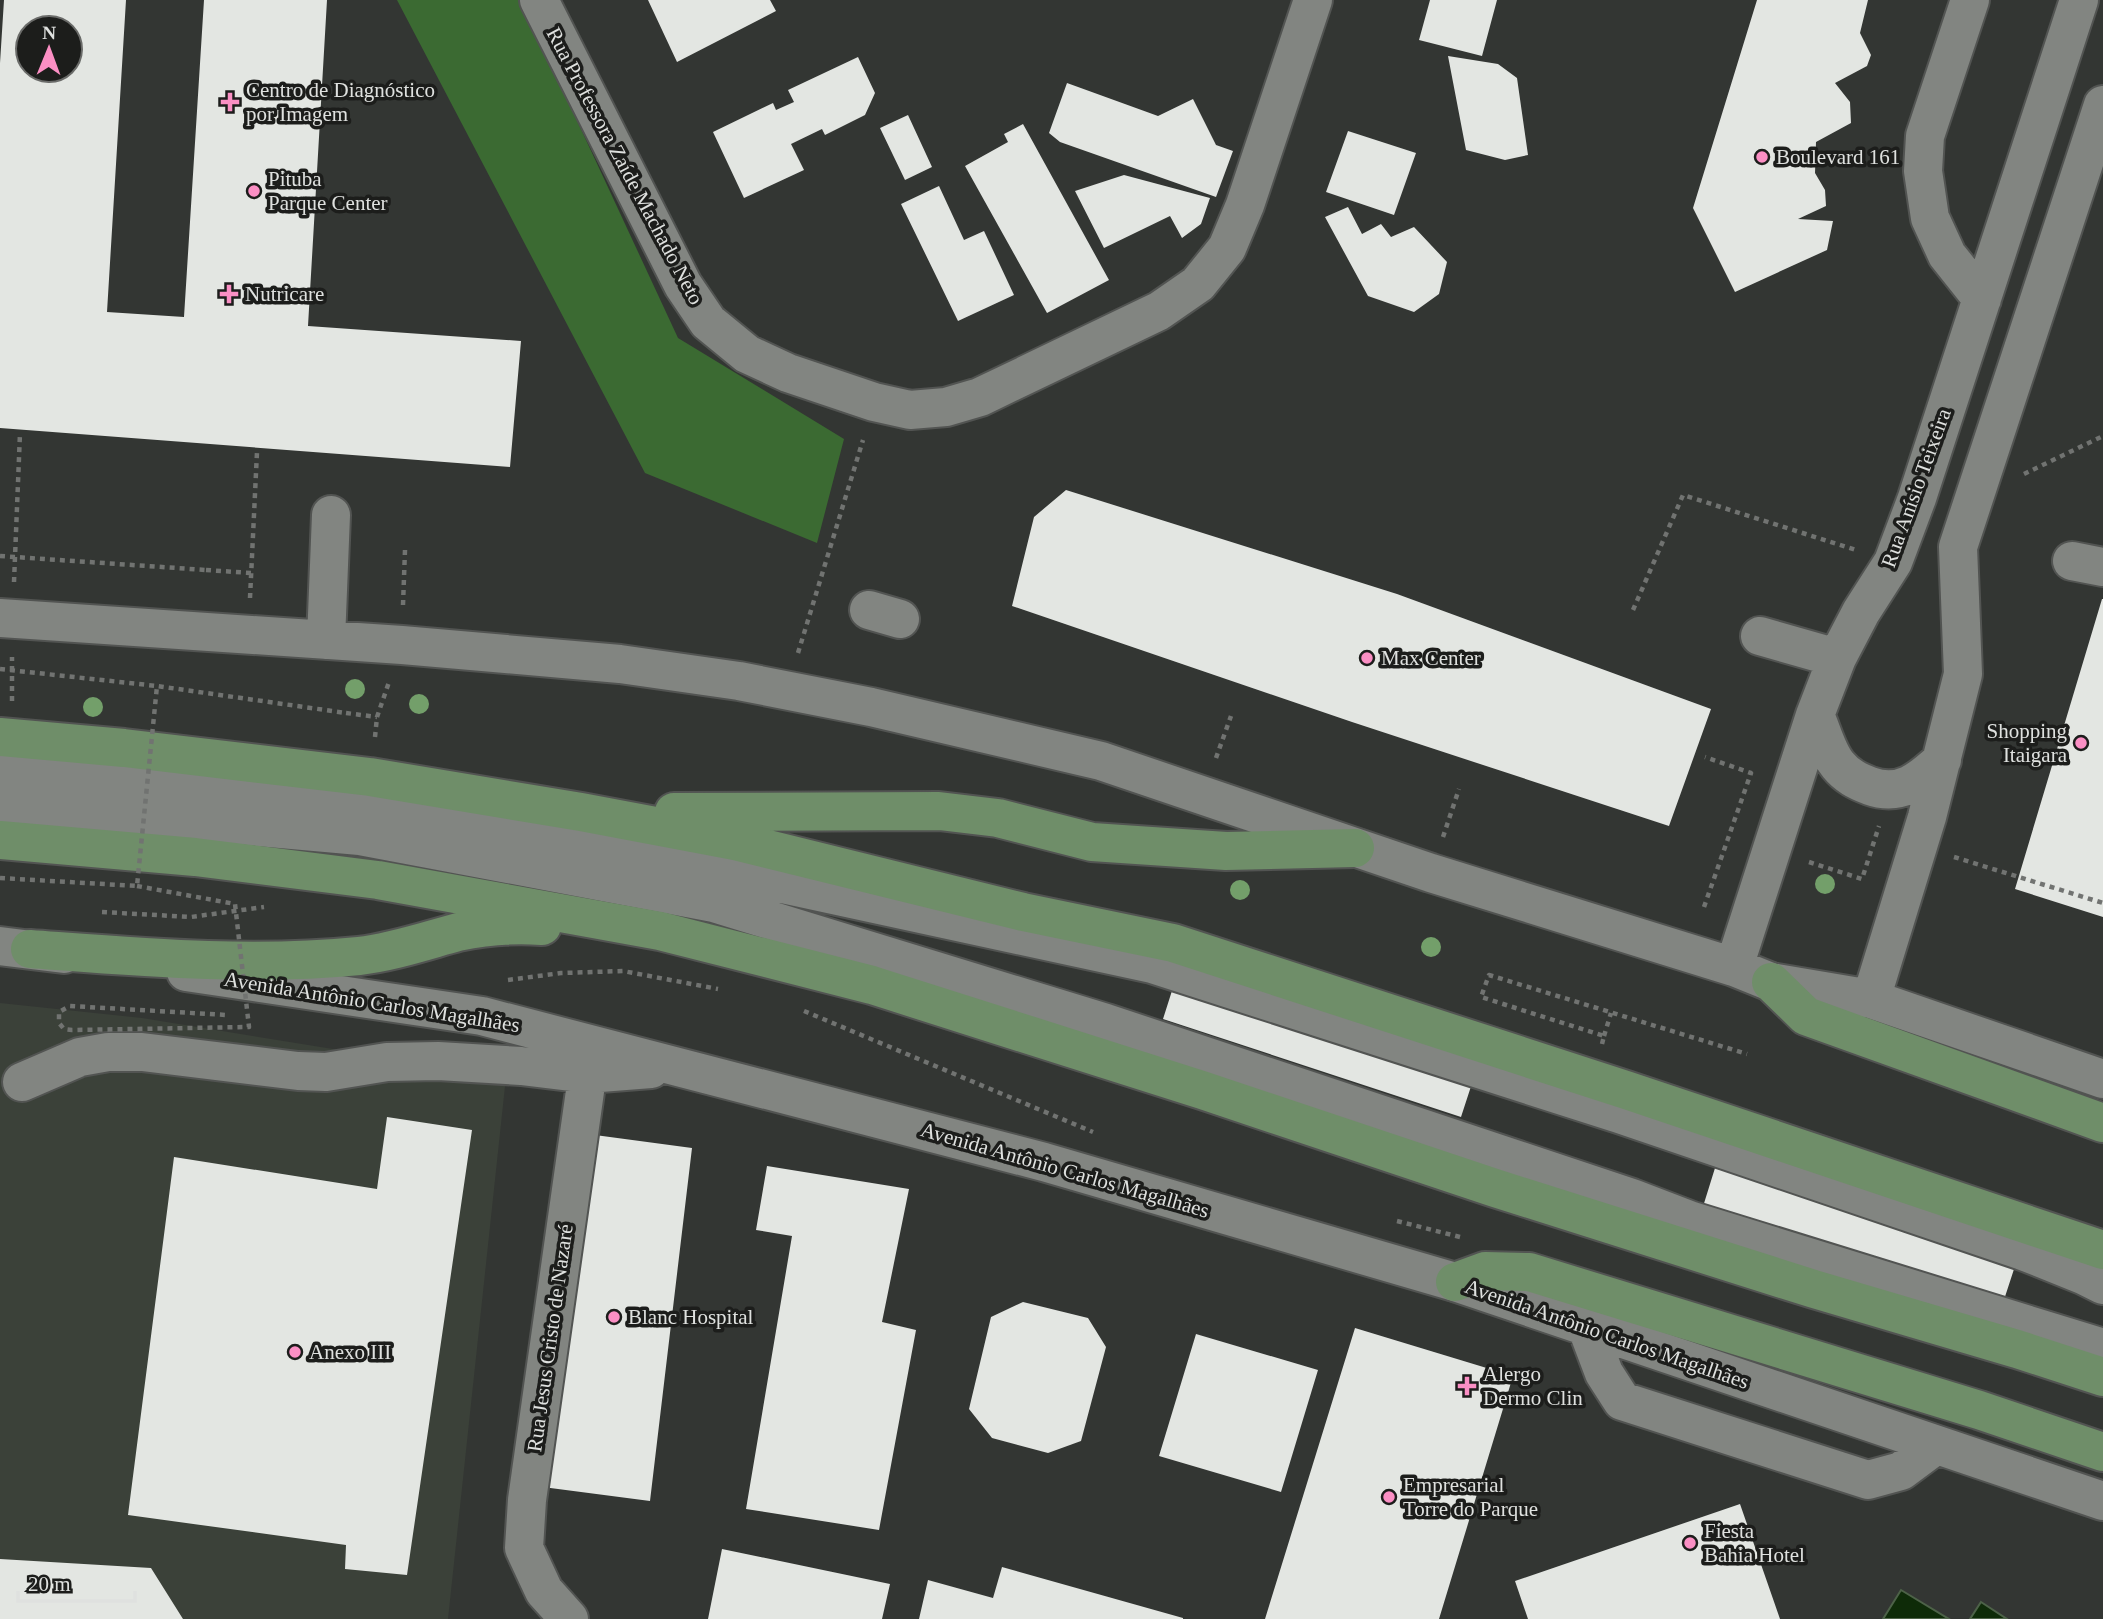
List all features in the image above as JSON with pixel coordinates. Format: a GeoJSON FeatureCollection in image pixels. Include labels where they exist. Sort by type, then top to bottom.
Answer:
{"type":"FeatureCollection","features":[{"type":"Feature","properties":{"kind":"main road"},"geometry":{"type":"LineString","coordinates":[[4,748],[124,748],[370,777],[581,812],[735,841],[1023,912],[1173,943],[2103,1250]]}},
{"type":"Feature","properties":{"kind":"main road"},"geometry":{"type":"LineString","coordinates":[[581,812],[939,811],[998,818],[1092,842],[1226,852],[1355,848]]}},
{"type":"Feature","properties":{"kind":"main road"},"geometry":{"type":"LineString","coordinates":[[0,840],[195,857],[379,880],[660,931],[872,985],[1202,1090],[1495,1188],[2103,1377]]}},
{"type":"Feature","properties":{"kind":"main road"},"geometry":{"type":"LineString","coordinates":[[15,947],[194,961],[306,960],[362,956],[410,947],[458,932],[506,924],[660,931]]}},
{"type":"Feature","properties":{"kind":"main road"},"geometry":{"type":"LineString","coordinates":[[1771,982],[1806,1016],[2103,1122]]}},
{"type":"Feature","properties":{"kind":"main road"},"geometry":{"type":"LineString","coordinates":[[1455,1282],[1485,1271],[1529,1272],[1979,1410],[2103,1452]]}},
{"type":"Feature","properties":{"kind":"street","name":"Rua Professora Zaíde Machado Neto"},"geometry":{"type":"LineString","coordinates":[[539,0],[683,285],[708,322],[747,354],[788,373],[874,402],[910,410],[946,407],[980,397],[1159,311],[1198,284],[1227,248],[1232,237],[1314,0]]}},
{"type":"Feature","properties":{"kind":"street"},"geometry":{"type":"LineString","coordinates":[[1970,0],[1925,136],[1923,171],[1930,218],[1947,255],[1982,299]]}},
{"type":"Feature","properties":{"kind":"street","name":"Rua Anísio Teixeira"},"geometry":{"type":"LineString","coordinates":[[1734,967],[1815,715],[1837,658],[1861,612],[1893,562],[1917,498],[2079,0]]}},
{"type":"Feature","properties":{"kind":"street"},"geometry":{"type":"LineString","coordinates":[[1871,999],[1927,817],[1964,674],[1958,547],[2103,105]]}},
{"type":"Feature","properties":{"kind":"street"},"geometry":{"type":"LineString","coordinates":[[326,640],[331,515]]}},
{"type":"Feature","properties":{"kind":"street"},"geometry":{"type":"LineString","coordinates":[[7,618],[620,664],[787,690],[912,715],[1101,761],[1355,848],[1734,967],[1771,982],[1871,999],[2103,1079]]}},
{"type":"Feature","properties":{"kind":"street"},"geometry":{"type":"LineString","coordinates":[[1760,636],[1837,658]]}},
{"type":"Feature","properties":{"kind":"street"},"geometry":{"type":"LineString","coordinates":[[1815,715],[1837,764],[1853,779],[1880,789],[1899,790],[1911,785],[1942,760]]}},
{"type":"Feature","properties":{"kind":"street"},"geometry":{"type":"LineString","coordinates":[[4,748],[130,779],[360,804],[671,860],[1152,964],[1619,1114],[2023,1251],[2103,1285]]}},
{"type":"Feature","properties":{"kind":"street"},"geometry":{"type":"LineString","coordinates":[[0,804],[360,836],[715,902],[1106,1023],[1632,1198],[1692,1221],[2103,1348]]}},
{"type":"Feature","properties":{"kind":"street","name":"Avenida Antônio Carlos Magalhães"},"geometry":{"type":"LineString","coordinates":[[15,947],[482,1016],[590,1059],[681,1066],[1044,1162],[1455,1282],[2103,1501]]}},
{"type":"Feature","properties":{"kind":"street"},"geometry":{"type":"LineString","coordinates":[[22,1082],[80,1056],[108,1052],[142,1052],[326,1072],[387,1062],[438,1061],[521,1066],[590,1059]]}},
{"type":"Feature","properties":{"kind":"street","name":"Rua Jesus Cristo de Nazaré"},"geometry":{"type":"LineString","coordinates":[[569,1619],[544,1591],[524,1548],[527,1500],[590,1059]]}},
{"type":"Feature","properties":{"kind":"street"},"geometry":{"type":"LineString","coordinates":[[1587,1328],[1604,1373],[1622,1401],[1868,1480],[1901,1471],[1936,1445]]}},
{"type":"Feature","properties":{"kind":"path"},"geometry":{"type":"LineString","coordinates":[[787,690],[874,402]]}},
{"type":"Feature","properties":{"kind":"path"},"geometry":{"type":"LineString","coordinates":[[15,546],[20,433]]}},
{"type":"Feature","properties":{"kind":"path"},"geometry":{"type":"LineString","coordinates":[[1979,481],[2018,477],[2103,436]]}},
{"type":"Feature","properties":{"kind":"path"},"geometry":{"type":"LineString","coordinates":[[249,635],[257,452]]}},
{"type":"Feature","properties":{"kind":"path"},"geometry":{"type":"LineString","coordinates":[[1633,610],[1683,495],[1893,562]]}},
{"type":"Feature","properties":{"kind":"path"},"geometry":{"type":"LineString","coordinates":[[404,575],[405,550]]}},
{"type":"Feature","properties":{"kind":"path"},"geometry":{"type":"LineString","coordinates":[[0,555],[251,573]]}},
{"type":"Feature","properties":{"kind":"path"},"geometry":{"type":"LineString","coordinates":[[4,748],[7,618]]}},
{"type":"Feature","properties":{"kind":"path"},"geometry":{"type":"LineString","coordinates":[[0,669],[157,686],[377,717]]}},
{"type":"Feature","properties":{"kind":"path"},"geometry":{"type":"LineString","coordinates":[[138,886],[157,686]]}},
{"type":"Feature","properties":{"kind":"path"},"geometry":{"type":"LineString","coordinates":[[1704,907],[1751,773],[1705,757]]}},
{"type":"Feature","properties":{"kind":"path"},"geometry":{"type":"LineString","coordinates":[[1431,873],[1460,789]]}},
{"type":"Feature","properties":{"kind":"path"},"geometry":{"type":"LineString","coordinates":[[1805,873],[1809,862],[1862,879],[1881,820]]}},
{"type":"Feature","properties":{"kind":"path"},"geometry":{"type":"LineString","coordinates":[[1947,855],[2103,903]]}},
{"type":"Feature","properties":{"kind":"path"},"geometry":{"type":"LineString","coordinates":[[0,878],[138,886],[235,904],[249,1027],[72,1030],[59,1023],[59,1012],[70,1006],[227,1015]]}},
{"type":"Feature","properties":{"kind":"path"},"geometry":{"type":"LineString","coordinates":[[1604,1036],[1481,996],[1489,975],[1747,1054]]}},
{"type":"Feature","properties":{"kind":"path"},"geometry":{"type":"LineString","coordinates":[[1592,1080],[1611,1013]]}},
{"type":"Feature","properties":{"kind":"shaded area"},"geometry":{"type":"Polygon","coordinates":[[[397,0],[521,0],[678,338],[844,439],[817,543],[645,473],[397,0]]]}},
{"type":"Feature","properties":{"kind":"shaded area"},"geometry":{"type":"Polygon","coordinates":[[[0,1003],[142,1018],[506,1077],[448,1619],[0,1619],[0,1003]]]}},
{"type":"Feature","properties":{"kind":"shaded area"},"geometry":{"type":"Polygon","coordinates":[[[1901,1590],[1949,1619],[1883,1619],[1901,1590]]]}},
{"type":"Feature","properties":{"kind":"shaded area"},"geometry":{"type":"Polygon","coordinates":[[[1981,1602],[2007,1619],[1970,1619],[1981,1602]]]}},
{"type":"Feature","properties":{"kind":"building","name":"Pituba Parque Center"},"geometry":{"type":"Polygon","coordinates":[[[4,0],[126,0],[107,312],[184,317],[204,0],[327,0],[308,326],[521,341],[510,467],[0,428],[0,63],[4,0]]]}},
{"type":"Feature","properties":{"kind":"building"},"geometry":{"type":"Polygon","coordinates":[[[648,0],[770,0],[776,11],[677,62],[648,0]]]}},
{"type":"Feature","properties":{"kind":"building"},"geometry":{"type":"Polygon","coordinates":[[[1430,0],[1497,0],[1482,56],[1419,40],[1430,0]]]}},
{"type":"Feature","properties":{"kind":"building","name":"Boulevard 161"},"geometry":{"type":"Polygon","coordinates":[[[1757,0],[1868,0],[1860,33],[1871,55],[1867,66],[1835,83],[1850,102],[1851,123],[1816,142],[1815,173],[1825,190],[1826,206],[1798,219],[1833,221],[1827,250],[1735,292],[1693,208],[1757,0]]]}},
{"type":"Feature","properties":{"kind":"building"},"geometry":{"type":"Polygon","coordinates":[[[1448,56],[1498,64],[1517,78],[1528,155],[1505,160],[1466,150],[1448,56]]]}},
{"type":"Feature","properties":{"kind":"building"},"geometry":{"type":"Polygon","coordinates":[[[858,57],[875,93],[865,115],[825,135],[822,129],[791,144],[804,170],[744,198],[713,132],[773,103],[776,110],[794,102],[788,90],[858,57]]]}},
{"type":"Feature","properties":{"kind":"building"},"geometry":{"type":"Polygon","coordinates":[[[1067,83],[1158,116],[1193,99],[1216,145],[1233,151],[1216,197],[1060,142],[1049,133],[1067,83]]]}},
{"type":"Feature","properties":{"kind":"building"},"geometry":{"type":"Polygon","coordinates":[[[908,115],[932,167],[905,180],[880,128],[908,115]]]}},
{"type":"Feature","properties":{"kind":"building"},"geometry":{"type":"Polygon","coordinates":[[[1023,124],[1109,280],[1047,313],[965,166],[1008,142],[1004,134],[1023,124]]]}},
{"type":"Feature","properties":{"kind":"building"},"geometry":{"type":"Polygon","coordinates":[[[1348,131],[1416,153],[1394,215],[1326,192],[1348,131]]]}},
{"type":"Feature","properties":{"kind":"building"},"geometry":{"type":"Polygon","coordinates":[[[1124,175],[1210,198],[1201,224],[1182,238],[1170,216],[1104,248],[1075,191],[1124,175]]]}},
{"type":"Feature","properties":{"kind":"building"},"geometry":{"type":"Polygon","coordinates":[[[939,186],[964,240],[984,231],[1014,295],[958,321],[901,204],[939,186]]]}},
{"type":"Feature","properties":{"kind":"building"},"geometry":{"type":"Polygon","coordinates":[[[1348,207],[1362,234],[1381,224],[1391,237],[1414,227],[1447,262],[1439,294],[1414,312],[1368,296],[1325,217],[1348,207]]]}},
{"type":"Feature","properties":{"kind":"building","name":"Max Center"},"geometry":{"type":"Polygon","coordinates":[[[1066,490],[1397,594],[1711,709],[1669,826],[1012,606],[1034,517],[1066,490]]]}},
{"type":"Feature","properties":{"kind":"building","name":"Shopping Itaigara"},"geometry":{"type":"Polygon","coordinates":[[[2103,599],[2103,917],[2015,889],[2103,599]]]}},
{"type":"Feature","properties":{"kind":"building"},"geometry":{"type":"Polygon","coordinates":[[[1177,975],[1476,1071],[1461,1117],[1163,1019],[1177,975]]]}},
{"type":"Feature","properties":{"kind":"building","name":"Anexo III"},"geometry":{"type":"Polygon","coordinates":[[[387,1117],[472,1130],[407,1575],[345,1569],[346,1545],[128,1515],[174,1157],[377,1189],[387,1117]]]}},
{"type":"Feature","properties":{"kind":"building","name":"Blanc Hospital"},"geometry":{"type":"Polygon","coordinates":[[[580,1133],[692,1148],[650,1501],[535,1486],[580,1133]]]}},
{"type":"Feature","properties":{"kind":"building"},"geometry":{"type":"Polygon","coordinates":[[[767,1166],[909,1189],[882,1322],[916,1330],[879,1530],[746,1509],[792,1236],[756,1230],[767,1166]]]}},
{"type":"Feature","properties":{"kind":"building"},"geometry":{"type":"Polygon","coordinates":[[[1715,1168],[2016,1263],[2001,1309],[1701,1213],[1715,1168]]]}},
{"type":"Feature","properties":{"kind":"building"},"geometry":{"type":"Polygon","coordinates":[[[1023,1302],[1088,1318],[1106,1347],[1081,1441],[1048,1453],[992,1438],[969,1409],[991,1317],[1023,1302]]]}},
{"type":"Feature","properties":{"kind":"building","name":"Empresarial Torre do Parque"},"geometry":{"type":"Polygon","coordinates":[[[1355,1328],[1513,1376],[1439,1619],[1265,1619],[1355,1328]]]}},
{"type":"Feature","properties":{"kind":"building"},"geometry":{"type":"Polygon","coordinates":[[[1196,1334],[1318,1370],[1281,1492],[1159,1456],[1196,1334]]]}},
{"type":"Feature","properties":{"kind":"building","name":"Fiesta Bahia Hotel"},"geometry":{"type":"Polygon","coordinates":[[[1740,1504],[1780,1619],[1528,1619],[1515,1581],[1740,1504]]]}},
{"type":"Feature","properties":{"kind":"building"},"geometry":{"type":"Polygon","coordinates":[[[722,1549],[890,1584],[882,1619],[708,1619],[722,1549]]]}},
{"type":"Feature","properties":{"kind":"building"},"geometry":{"type":"Polygon","coordinates":[[[0,1559],[151,1568],[183,1619],[0,1619],[0,1559]]]}},
{"type":"Feature","properties":{"kind":"building"},"geometry":{"type":"Polygon","coordinates":[[[1002,1567],[1183,1619],[919,1619],[928,1580],[993,1598],[1002,1567]]]}},
{"type":"Feature","properties":{"kind":"place","name":"Centro de Diagnóstico por Imagem"},"geometry":{"type":"Point","coordinates":[230,102]}},
{"type":"Feature","properties":{"kind":"place","name":"Boulevard 161"},"geometry":{"type":"Point","coordinates":[1762,157]}},
{"type":"Feature","properties":{"kind":"place","name":"Pituba Parque Center"},"geometry":{"type":"Point","coordinates":[254,191]}},
{"type":"Feature","properties":{"kind":"place","name":"Nutricare"},"geometry":{"type":"Point","coordinates":[229,294]}},
{"type":"Feature","properties":{"kind":"place","name":"Max Center"},"geometry":{"type":"Point","coordinates":[1367,658]}},
{"type":"Feature","properties":{"kind":"place","name":"Shopping Itaigara"},"geometry":{"type":"Point","coordinates":[2081,743]}},
{"type":"Feature","properties":{"kind":"place","name":"Blanc Hospital"},"geometry":{"type":"Point","coordinates":[614,1317]}},
{"type":"Feature","properties":{"kind":"place","name":"Anexo III"},"geometry":{"type":"Point","coordinates":[295,1352]}},
{"type":"Feature","properties":{"kind":"place","name":"Alergo Dermo Clin"},"geometry":{"type":"Point","coordinates":[1467,1386]}},
{"type":"Feature","properties":{"kind":"place","name":"Empresarial Torre do Parque"},"geometry":{"type":"Point","coordinates":[1389,1497]}},
{"type":"Feature","properties":{"kind":"place","name":"Fiesta Bahia Hotel"},"geometry":{"type":"Point","coordinates":[1690,1543]}}]}
